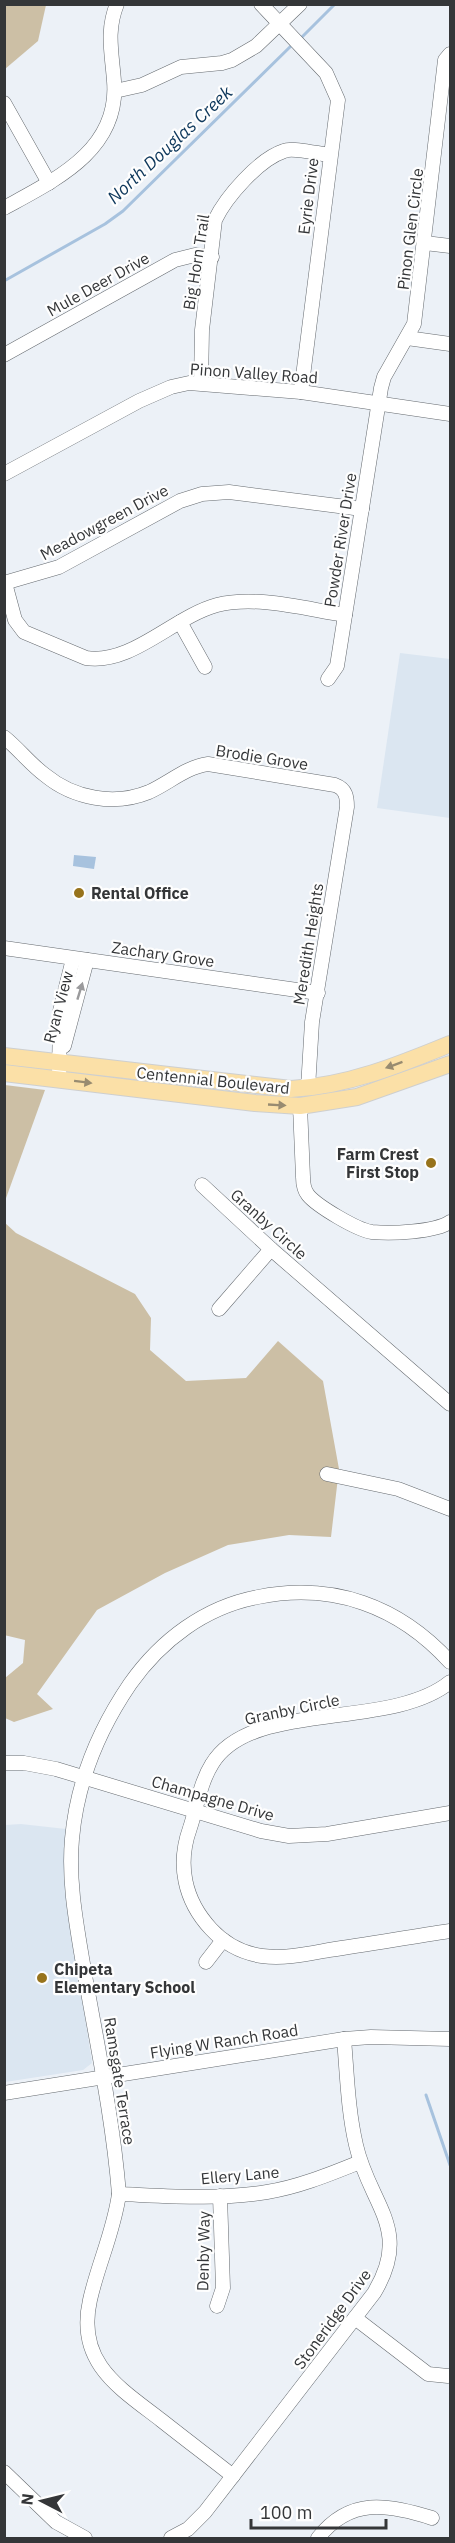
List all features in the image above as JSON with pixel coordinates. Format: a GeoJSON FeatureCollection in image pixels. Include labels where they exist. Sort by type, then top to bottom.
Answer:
{"type":"FeatureCollection","features":[{"type":"Feature","properties":{"kind":"main road","name":"Centennial Boulevard"},"geometry":{"type":"LineString","coordinates":[[4,1056],[256,1086],[308,1088],[352,1080],[450,1046]]}},
{"type":"Feature","properties":{"kind":"main road","name":"Centennial Boulevard"},"geometry":{"type":"LineString","coordinates":[[4,1073],[255,1103],[300,1106],[357,1097],[450,1064]]}},
{"type":"Feature","properties":{"kind":"street"},"geometry":{"type":"LineString","coordinates":[[4,208],[74,167],[93,147],[106,126],[115,91],[109,42],[110,25],[117,4]]}},
{"type":"Feature","properties":{"kind":"street","name":"Eyrie Drive"},"geometry":{"type":"LineString","coordinates":[[261,4],[326,73],[338,99],[301,392]]}},
{"type":"Feature","properties":{"kind":"street"},"geometry":{"type":"LineString","coordinates":[[115,91],[142,85],[181,67],[232,60],[256,46],[300,4]]}},
{"type":"Feature","properties":{"kind":"street","name":"Pinon Glen Circle"},"geometry":{"type":"LineString","coordinates":[[379,402],[384,377],[414,324],[425,243],[444,147],[445,60],[450,54]]}},
{"type":"Feature","properties":{"kind":"street"},"geometry":{"type":"LineString","coordinates":[[4,103],[49,183]]}},
{"type":"Feature","properties":{"kind":"street","name":"Big Horn Trail"},"geometry":{"type":"LineString","coordinates":[[201,383],[202,330],[216,220],[222,204],[264,162],[285,150],[330,155]]}},
{"type":"Feature","properties":{"kind":"street"},"geometry":{"type":"LineString","coordinates":[[425,243],[450,246]]}},
{"type":"Feature","properties":{"kind":"street","name":"Mule Deer Drive"},"geometry":{"type":"LineString","coordinates":[[4,355],[175,260],[195,255],[212,257]]}},
{"type":"Feature","properties":{"kind":"street"},"geometry":{"type":"LineString","coordinates":[[407,338],[450,344]]}},
{"type":"Feature","properties":{"kind":"street","name":"Pinon Valley Road"},"geometry":{"type":"LineString","coordinates":[[4,474],[160,391],[179,384],[201,383],[301,392],[450,414]]}},
{"type":"Feature","properties":{"kind":"street","name":"Powder River Drive"},"geometry":{"type":"LineString","coordinates":[[328,679],[337,666],[379,402]]}},
{"type":"Feature","properties":{"kind":"street","name":"Meadowgreen Drive"},"geometry":{"type":"LineString","coordinates":[[5,583],[59,567],[180,501],[202,494],[229,492],[362,509]]}},
{"type":"Feature","properties":{"kind":"street"},"geometry":{"type":"LineString","coordinates":[[5,583],[15,620],[24,632],[86,658],[111,658],[216,606],[249,602],[345,615]]}},
{"type":"Feature","properties":{"kind":"street"},"geometry":{"type":"LineString","coordinates":[[180,622],[205,667]]}},
{"type":"Feature","properties":{"kind":"street","name":"Brodie Grove"},"geometry":{"type":"LineString","coordinates":[[4,737],[45,776],[84,796],[109,800],[141,795],[192,769],[208,765],[335,785],[344,791],[347,798],[346,807]]}},
{"type":"Feature","properties":{"kind":"street","name":"Meredith Heights"},"geometry":{"type":"LineString","coordinates":[[308,1088],[310,1040],[346,807]]}},
{"type":"Feature","properties":{"kind":"street","name":"Zachary Grove"},"geometry":{"type":"LineString","coordinates":[[4,948],[318,993]]}},
{"type":"Feature","properties":{"kind":"street","name":"Ryan View"},"geometry":{"type":"LineString","coordinates":[[59,1079],[60,1011],[73,959]]}},
{"type":"Feature","properties":{"kind":"street","name":"Ryan View"},"geometry":{"type":"LineString","coordinates":[[60,1062],[87,960]]}},
{"type":"Feature","properties":{"kind":"street"},"geometry":{"type":"LineString","coordinates":[[300,1106],[304,1188],[309,1196],[350,1225],[372,1232],[436,1228],[450,1222]]}},
{"type":"Feature","properties":{"kind":"street","name":"Granby Circle"},"geometry":{"type":"LineString","coordinates":[[202,1185],[271,1249],[450,1404]]}},
{"type":"Feature","properties":{"kind":"street"},"geometry":{"type":"LineString","coordinates":[[219,1309],[271,1249]]}},
{"type":"Feature","properties":{"kind":"street"},"geometry":{"type":"LineString","coordinates":[[327,1474],[398,1489],[450,1509]]}},
{"type":"Feature","properties":{"kind":"street","name":"Ramsgate Terrace"},"geometry":{"type":"LineString","coordinates":[[233,2476],[114,2384],[97,2361],[89,2337],[90,2299],[114,2227],[119,2194],[72,1886],[72,1841],[84,1778],[98,1737],[111,1714],[151,1658],[179,1632],[196,1621],[237,1603],[273,1594],[294,1592],[336,1595],[356,1600],[407,1623],[422,1633],[450,1662]]}},
{"type":"Feature","properties":{"kind":"street","name":"Granby Circle"},"geometry":{"type":"LineString","coordinates":[[450,1682],[433,1695],[409,1704],[268,1727],[241,1736],[220,1753],[206,1775],[184,1854],[185,1880],[192,1904],[206,1924],[223,1940],[250,1953],[288,1956],[450,1931]]}},
{"type":"Feature","properties":{"kind":"street","name":"Champagne Drive"},"geometry":{"type":"LineString","coordinates":[[4,1763],[39,1765],[261,1831],[303,1836],[450,1813]]}},
{"type":"Feature","properties":{"kind":"street"},"geometry":{"type":"LineString","coordinates":[[206,1962],[223,1940]]}},
{"type":"Feature","properties":{"kind":"street","name":"Flying W Ranch Road"},"geometry":{"type":"LineString","coordinates":[[4,2093],[344,2039],[371,2037],[450,2039]]}},
{"type":"Feature","properties":{"kind":"street","name":"Stoneridge Drive"},"geometry":{"type":"LineString","coordinates":[[171,2538],[197,2522],[355,2318],[387,2270],[390,2245],[384,2214],[360,2162],[355,2141],[344,2039]]}},
{"type":"Feature","properties":{"kind":"street","name":"Ellery Lane"},"geometry":{"type":"LineString","coordinates":[[119,2194],[220,2196],[268,2192],[300,2184],[360,2162]]}},
{"type":"Feature","properties":{"kind":"street","name":"Denby Way"},"geometry":{"type":"LineString","coordinates":[[217,2306],[223,2288],[220,2196]]}},
{"type":"Feature","properties":{"kind":"street"},"geometry":{"type":"LineString","coordinates":[[355,2318],[428,2374],[448,2376]]}},
{"type":"Feature","properties":{"kind":"street"},"geometry":{"type":"LineString","coordinates":[[4,2472],[56,2522],[85,2538]]}},
{"type":"Feature","properties":{"kind":"street"},"geometry":{"type":"LineString","coordinates":[[318,2538],[333,2522],[358,2510],[372,2507],[400,2508],[432,2518]]}},
{"type":"Feature","properties":{"kind":"shaded area"},"geometry":{"type":"Polygon","coordinates":[[[5,4],[46,5],[38,41],[5,69],[5,4]]]}},
{"type":"Feature","properties":{"kind":"shaded area"},"geometry":{"type":"Polygon","coordinates":[[[400,653],[450,659],[450,818],[377,808],[400,653]]]}},
{"type":"Feature","properties":{"kind":"shaded area"},"geometry":{"type":"Polygon","coordinates":[[[4,1085],[45,1090],[5,1201],[4,1085]]]}},
{"type":"Feature","properties":{"kind":"shaded area"},"geometry":{"type":"Polygon","coordinates":[[[4,1222],[16,1233],[135,1294],[151,1318],[150,1350],[186,1381],[246,1378],[278,1341],[323,1381],[339,1469],[331,1537],[289,1535],[228,1545],[165,1573],[97,1610],[37,1694],[53,1709],[14,1722],[5,1718],[5,1678],[23,1663],[25,1640],[4,1635],[4,1222]]]}},
{"type":"Feature","properties":{"kind":"shaded area","name":"Chipeta Elementary School"},"geometry":{"type":"Polygon","coordinates":[[[21,1824],[66,1829],[64,1856],[67,1902],[92,2063],[83,2070],[5,2082],[5,1825],[21,1824]]]}},
{"type":"Feature","properties":{"kind":"water"},"geometry":{"type":"Polygon","coordinates":[[[74,855],[96,857],[94,869],[73,866],[74,855]]]}},
{"type":"Feature","properties":{"kind":"waterway","name":"North Douglas Creek"},"geometry":{"type":"LineString","coordinates":[[301,38],[335,4]]}},
{"type":"Feature","properties":{"kind":"waterway","name":"North Douglas Creek"},"geometry":{"type":"LineString","coordinates":[[4,281],[105,224],[123,211],[293,44]]}},
{"type":"Feature","properties":{"kind":"waterway"},"geometry":{"type":"LineString","coordinates":[[426,2095],[450,2165]]}},
{"type":"Feature","properties":{"kind":"place","name":"Rental Office"},"geometry":{"type":"Point","coordinates":[79,893]}},
{"type":"Feature","properties":{"kind":"place","name":"Farm Crest First Stop"},"geometry":{"type":"Point","coordinates":[431,1163]}},
{"type":"Feature","properties":{"kind":"place","name":"Chipeta Elementary School"},"geometry":{"type":"Point","coordinates":[42,1978]}}]}
